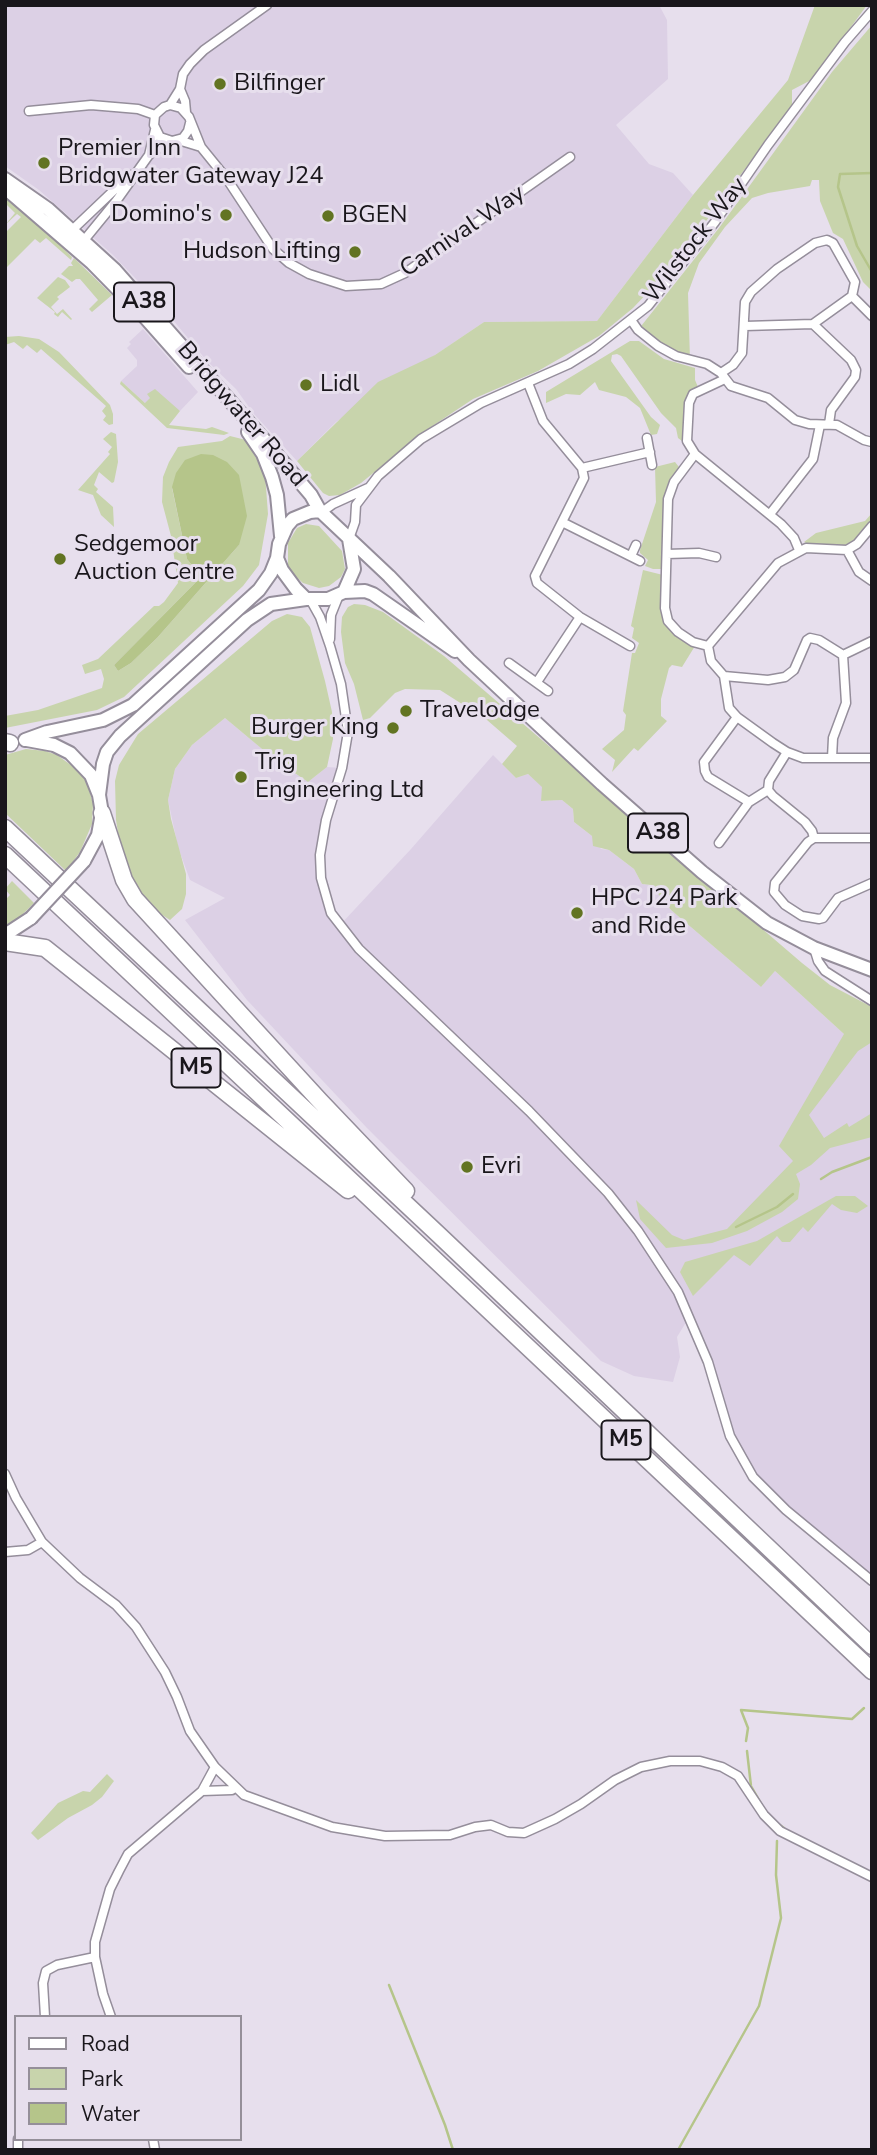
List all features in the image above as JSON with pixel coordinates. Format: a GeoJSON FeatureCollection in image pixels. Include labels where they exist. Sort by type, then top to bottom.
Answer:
{"type":"FeatureCollection","features":[{"type":"Feature","properties":{"kind":"highway","name":"M5"},"geometry":{"type":"LineString","coordinates":[[102,813],[124,880],[135,899],[409,1194],[439,1235]]}},
{"type":"Feature","properties":{"kind":"highway","name":"M5"},"geometry":{"type":"LineString","coordinates":[[5,828],[872,1646]]}},
{"type":"Feature","properties":{"kind":"highway","name":"M5"},"geometry":{"type":"LineString","coordinates":[[5,855],[872,1671]]}},
{"type":"Feature","properties":{"kind":"highway","name":"M5"},"geometry":{"type":"LineString","coordinates":[[5,942],[45,948],[335,1181],[380,1210]]}},
{"type":"Feature","properties":{"kind":"main road","name":"Bridgwater Road"},"geometry":{"type":"LineString","coordinates":[[5,179],[48,209],[68,234]]}},
{"type":"Feature","properties":{"kind":"main road","name":"Bridgwater Road"},"geometry":{"type":"LineString","coordinates":[[5,188],[68,234],[150,308],[311,495],[321,512]]}},
{"type":"Feature","properties":{"kind":"main road","name":"Bridgwater Road"},"geometry":{"type":"LineString","coordinates":[[80,245],[253,438],[264,454],[272,477],[277,495],[281,536]]}},
{"type":"Feature","properties":{"kind":"main road"},"geometry":{"type":"LineString","coordinates":[[281,536],[286,526],[298,516],[321,512]]}},
{"type":"Feature","properties":{"kind":"main road","name":"A38"},"geometry":{"type":"LineString","coordinates":[[321,512],[389,576],[469,660],[603,786],[702,873],[767,923],[814,948],[872,970]]}},
{"type":"Feature","properties":{"kind":"main road","name":"A38"},"geometry":{"type":"LineString","coordinates":[[12,742],[103,720],[133,705],[259,590],[271,573],[281,536]]}},
{"type":"Feature","properties":{"kind":"main road"},"geometry":{"type":"LineString","coordinates":[[341,594],[354,569],[349,539]]}},
{"type":"Feature","properties":{"kind":"main road"},"geometry":{"type":"LineString","coordinates":[[277,558],[287,579],[308,599]]}},
{"type":"Feature","properties":{"kind":"main road","name":"A38"},"geometry":{"type":"LineString","coordinates":[[99,795],[107,752],[120,736],[258,612],[271,604],[328,599],[341,594],[365,591],[469,660]]}},
{"type":"Feature","properties":{"kind":"main road"},"geometry":{"type":"LineString","coordinates":[[5,935],[31,918],[84,861],[98,835],[102,813],[99,795],[91,775],[70,753],[54,744],[12,742]]}},
{"type":"Feature","properties":{"kind":"street"},"geometry":{"type":"LineString","coordinates":[[149,155],[155,130],[155,115],[170,105],[180,89],[183,74],[197,57],[267,5]]}},
{"type":"Feature","properties":{"kind":"street","name":"Wilstock Way"},"geometry":{"type":"LineString","coordinates":[[349,539],[355,522],[356,505],[369,487],[402,455],[429,434],[481,403],[569,364],[593,349],[662,292],[768,145],[845,42],[872,11]]}},
{"type":"Feature","properties":{"kind":"street"},"geometry":{"type":"LineString","coordinates":[[80,245],[149,155],[188,131],[190,122],[180,89]]}},
{"type":"Feature","properties":{"kind":"street"},"geometry":{"type":"LineString","coordinates":[[29,111],[92,105],[138,109],[155,115]]}},
{"type":"Feature","properties":{"kind":"street"},"geometry":{"type":"LineString","coordinates":[[170,105],[186,112]]}},
{"type":"Feature","properties":{"kind":"street","name":"Carnival Way"},"geometry":{"type":"LineString","coordinates":[[190,122],[201,147],[227,180],[273,249],[289,263],[309,274],[346,286],[382,284],[405,273],[570,157]]}},
{"type":"Feature","properties":{"kind":"street"},"geometry":{"type":"LineString","coordinates":[[155,130],[173,141],[201,147]]}},
{"type":"Feature","properties":{"kind":"street"},"geometry":{"type":"LineString","coordinates":[[68,234],[142,164]]}},
{"type":"Feature","properties":{"kind":"street"},"geometry":{"type":"LineString","coordinates":[[745,326],[813,324],[852,296],[855,282],[834,243],[822,241],[777,269],[751,292],[745,302],[745,326],[740,358],[723,376],[691,398],[687,442],[695,454],[789,531],[799,550]]}},
{"type":"Feature","properties":{"kind":"street"},"geometry":{"type":"LineString","coordinates":[[852,296],[872,316]]}},
{"type":"Feature","properties":{"kind":"street"},"geometry":{"type":"LineString","coordinates":[[631,320],[638,330],[658,346],[676,356],[708,364],[736,389],[768,398],[795,420],[843,427],[872,442]]}},
{"type":"Feature","properties":{"kind":"street"},"geometry":{"type":"LineString","coordinates":[[770,514],[813,459],[831,410],[855,377],[856,370],[851,360],[813,324]]}},
{"type":"Feature","properties":{"kind":"street"},"geometry":{"type":"LineString","coordinates":[[528,383],[543,421],[582,468],[584,478],[534,576],[542,588],[580,617],[630,646]]}},
{"type":"Feature","properties":{"kind":"street"},"geometry":{"type":"LineString","coordinates":[[647,438],[652,465]]}},
{"type":"Feature","properties":{"kind":"street"},"geometry":{"type":"LineString","coordinates":[[582,468],[650,452]]}},
{"type":"Feature","properties":{"kind":"street"},"geometry":{"type":"LineString","coordinates":[[695,454],[678,474],[670,490],[667,508],[665,599],[668,621],[685,637],[699,645],[708,646]]}},
{"type":"Feature","properties":{"kind":"street","name":"Wilstock Way"},"geometry":{"type":"LineString","coordinates":[[321,512],[369,487]]}},
{"type":"Feature","properties":{"kind":"street"},"geometry":{"type":"LineString","coordinates":[[562,522],[640,561]]}},
{"type":"Feature","properties":{"kind":"street"},"geometry":{"type":"LineString","coordinates":[[708,646],[774,567],[799,550],[847,550],[857,544],[872,526]]}},
{"type":"Feature","properties":{"kind":"street"},"geometry":{"type":"LineString","coordinates":[[631,556],[636,545]]}},
{"type":"Feature","properties":{"kind":"street"},"geometry":{"type":"LineString","coordinates":[[847,550],[859,572],[872,581]]}},
{"type":"Feature","properties":{"kind":"street"},"geometry":{"type":"LineString","coordinates":[[667,554],[699,553],[716,557]]}},
{"type":"Feature","properties":{"kind":"street"},"geometry":{"type":"LineString","coordinates":[[330,646],[331,615],[341,594]]}},
{"type":"Feature","properties":{"kind":"street"},"geometry":{"type":"LineString","coordinates":[[308,599],[320,617],[330,646],[345,703],[348,732],[342,768],[326,820],[320,855],[321,878],[331,913],[359,949],[578,1159],[638,1231],[678,1292],[692,1319],[730,1436],[752,1477],[786,1510],[872,1580]]}},
{"type":"Feature","properties":{"kind":"street"},"geometry":{"type":"LineString","coordinates":[[537,682],[580,617]]}},
{"type":"Feature","properties":{"kind":"street"},"geometry":{"type":"LineString","coordinates":[[724,676],[768,680],[785,677],[794,670],[810,638],[820,640],[843,655]]}},
{"type":"Feature","properties":{"kind":"street"},"geometry":{"type":"LineString","coordinates":[[843,655],[872,641]]}},
{"type":"Feature","properties":{"kind":"street"},"geometry":{"type":"LineString","coordinates":[[708,646],[711,660],[724,676],[726,702],[737,717],[787,752],[803,758],[872,758]]}},
{"type":"Feature","properties":{"kind":"street"},"geometry":{"type":"LineString","coordinates":[[832,758],[833,738],[846,703],[843,655]]}},
{"type":"Feature","properties":{"kind":"street"},"geometry":{"type":"LineString","coordinates":[[509,663],[548,691]]}},
{"type":"Feature","properties":{"kind":"street"},"geometry":{"type":"LineString","coordinates":[[737,717],[704,762],[705,771],[708,777],[749,802]]}},
{"type":"Feature","properties":{"kind":"street"},"geometry":{"type":"LineString","coordinates":[[768,790],[769,781],[787,752]]}},
{"type":"Feature","properties":{"kind":"street"},"geometry":{"type":"LineString","coordinates":[[719,843],[749,802],[768,790]]}},
{"type":"Feature","properties":{"kind":"street"},"geometry":{"type":"LineString","coordinates":[[768,790],[805,822],[814,838]]}},
{"type":"Feature","properties":{"kind":"street"},"geometry":{"type":"LineString","coordinates":[[872,838],[814,838],[775,883],[774,892],[785,905],[802,916],[819,919],[823,918],[838,898],[872,883]]}},
{"type":"Feature","properties":{"kind":"street"},"geometry":{"type":"LineString","coordinates":[[814,948],[825,971],[872,1001]]}},
{"type":"Feature","properties":{"kind":"street"},"geometry":{"type":"LineString","coordinates":[[5,1474],[42,1542],[80,1578],[116,1605],[136,1627],[165,1672],[190,1731],[215,1767],[244,1794],[332,1827],[385,1836],[450,1835],[491,1825],[508,1832],[524,1833],[555,1819],[615,1780],[641,1767],[670,1760],[700,1761],[722,1767],[738,1776],[764,1815],[780,1831],[872,1877]]}},
{"type":"Feature","properties":{"kind":"street"},"geometry":{"type":"LineString","coordinates":[[5,1552],[28,1550],[42,1542]]}},
{"type":"Feature","properties":{"kind":"street"},"geometry":{"type":"LineString","coordinates":[[110,2015],[94,1957],[95,1942],[110,1889],[128,1854],[202,1791],[215,1767]]}},
{"type":"Feature","properties":{"kind":"street"},"geometry":{"type":"LineString","coordinates":[[202,1791],[232,1790],[235,1787]]}},
{"type":"Feature","properties":{"kind":"street"},"geometry":{"type":"LineString","coordinates":[[45,2015],[43,1983],[46,1971],[57,1965],[94,1957]]}},
{"type":"Feature","properties":{"kind":"shaded area"},"geometry":{"type":"Polygon","coordinates":[[[5,5],[659,5],[667,20],[668,79],[616,125],[649,164],[673,173],[693,195],[597,321],[484,322],[336,422],[297,461],[254,414],[236,389],[207,361],[158,302],[113,255],[39,190],[5,166],[5,5]]]}},
{"type":"Feature","properties":{"kind":"shaded area"},"geometry":{"type":"Polygon","coordinates":[[[143,329],[198,392],[180,411],[145,403],[121,381],[137,366],[137,360],[127,348],[131,344],[129,342],[143,329]]]}},
{"type":"Feature","properties":{"kind":"shaded area"},"geometry":{"type":"Polygon","coordinates":[[[225,718],[274,759],[308,782],[327,767],[342,768],[326,820],[321,878],[340,925],[493,755],[516,778],[528,774],[543,787],[541,801],[562,800],[573,809],[574,822],[592,836],[601,849],[609,850],[634,869],[642,884],[651,885],[671,910],[761,987],[775,971],[844,1034],[872,1036],[872,1581],[786,1510],[741,1458],[691,1320],[677,1337],[680,1357],[673,1382],[634,1376],[601,1361],[367,1128],[247,1000],[185,920],[225,898],[190,880],[178,847],[168,800],[175,769],[192,745],[225,718]]]}},
{"type":"Feature","properties":{"kind":"green space"},"geometry":{"type":"Polygon","coordinates":[[[815,5],[867,5],[813,79],[792,90],[792,106],[671,268],[633,308],[599,336],[538,371],[473,399],[425,431],[361,483],[340,495],[329,496],[323,493],[297,461],[378,382],[435,355],[484,322],[597,321],[693,195],[788,80],[815,5]]]}},
{"type":"Feature","properties":{"kind":"green space"},"geometry":{"type":"Polygon","coordinates":[[[872,25],[872,291],[863,282],[843,239],[833,233],[820,201],[819,180],[812,180],[810,186],[752,198],[725,227],[699,263],[688,293],[690,360],[676,356],[638,330],[719,228],[832,72],[872,25]]]}},
{"type":"Feature","properties":{"kind":"green space"},"geometry":{"type":"Polygon","coordinates":[[[5,196],[59,244],[72,257],[71,260],[46,238],[40,243],[35,239],[6,268],[5,233],[21,217],[17,214],[5,225],[15,213],[5,203],[5,196]]]}},
{"type":"Feature","properties":{"kind":"green space"},"geometry":{"type":"Polygon","coordinates":[[[74,258],[112,295],[92,312],[89,309],[98,300],[80,279],[72,282],[61,274],[69,266],[73,266],[71,263],[74,258]]]}},
{"type":"Feature","properties":{"kind":"green space"},"geometry":{"type":"Polygon","coordinates":[[[58,277],[65,280],[70,287],[57,297],[59,299],[51,307],[57,314],[63,309],[71,320],[62,312],[58,317],[37,298],[58,277]]]}},
{"type":"Feature","properties":{"kind":"green space"},"geometry":{"type":"Polygon","coordinates":[[[5,337],[39,339],[59,352],[110,405],[113,424],[109,425],[103,420],[106,416],[102,411],[106,406],[41,349],[37,353],[27,345],[23,349],[14,342],[5,345],[5,337]]]}},
{"type":"Feature","properties":{"kind":"green space"},"geometry":{"type":"Polygon","coordinates":[[[630,341],[639,341],[664,359],[695,368],[698,387],[694,390],[686,444],[678,438],[676,428],[661,413],[617,354],[612,355],[611,361],[651,417],[660,425],[657,434],[651,435],[640,408],[626,397],[599,390],[595,382],[580,395],[566,394],[546,403],[546,392],[630,341]]]}},
{"type":"Feature","properties":{"kind":"green space"},"geometry":{"type":"Polygon","coordinates":[[[121,381],[145,403],[150,398],[147,394],[155,389],[180,411],[169,425],[206,429],[212,427],[229,433],[224,435],[167,428],[120,384],[121,381]]]}},
{"type":"Feature","properties":{"kind":"green space"},"geometry":{"type":"Polygon","coordinates":[[[111,432],[116,434],[118,462],[114,482],[99,472],[94,485],[98,489],[96,492],[113,507],[114,527],[101,515],[93,495],[78,490],[110,454],[108,452],[112,447],[103,439],[111,432]]]}},
{"type":"Feature","properties":{"kind":"green space"},"geometry":{"type":"Polygon","coordinates":[[[230,436],[246,440],[265,474],[268,514],[259,565],[243,586],[124,697],[97,710],[5,728],[5,716],[38,710],[102,688],[104,679],[101,669],[85,674],[82,665],[98,659],[154,606],[164,602],[178,583],[171,536],[162,502],[163,477],[169,462],[178,447],[222,441],[230,436]],[[172,488],[187,559],[198,573],[198,580],[114,665],[118,671],[131,663],[157,638],[239,545],[172,488]]]}},
{"type":"Feature","properties":{"kind":"green space"},"geometry":{"type":"Polygon","coordinates":[[[675,462],[679,467],[668,489],[664,569],[653,569],[645,566],[648,560],[640,550],[656,502],[655,467],[675,462]]]}},
{"type":"Feature","properties":{"kind":"green space"},"geometry":{"type":"Polygon","coordinates":[[[872,513],[871,524],[855,540],[845,545],[804,542],[816,533],[865,521],[872,513]]]}},
{"type":"Feature","properties":{"kind":"green space"},"geometry":{"type":"Polygon","coordinates":[[[306,524],[319,526],[342,551],[345,569],[341,577],[329,586],[319,588],[303,583],[288,565],[288,543],[297,528],[306,524]]]}},
{"type":"Feature","properties":{"kind":"green space"},"geometry":{"type":"Polygon","coordinates":[[[643,570],[663,575],[664,615],[695,646],[682,667],[672,665],[669,668],[661,699],[661,716],[667,721],[638,751],[634,748],[612,772],[615,760],[602,749],[624,730],[626,715],[623,711],[632,653],[635,653],[639,643],[632,638],[634,628],[631,626],[643,570]]]}},
{"type":"Feature","properties":{"kind":"green space"},"geometry":{"type":"Polygon","coordinates":[[[354,604],[383,612],[444,656],[802,963],[830,985],[872,1007],[872,1042],[858,1051],[809,1115],[824,1138],[847,1123],[849,1127],[872,1113],[872,1137],[830,1148],[796,1174],[800,1184],[798,1199],[782,1212],[747,1231],[712,1243],[666,1248],[640,1219],[636,1200],[672,1235],[684,1240],[727,1229],[793,1161],[779,1146],[844,1034],[775,971],[761,987],[671,910],[651,885],[642,884],[634,869],[609,850],[593,846],[592,836],[574,822],[573,809],[562,800],[541,801],[542,787],[528,774],[516,778],[502,764],[517,746],[487,720],[440,690],[405,689],[395,693],[370,718],[363,720],[354,684],[345,663],[341,632],[342,617],[348,607],[354,604]]]}},
{"type":"Feature","properties":{"kind":"green space"},"geometry":{"type":"Polygon","coordinates":[[[287,614],[302,617],[310,627],[325,681],[332,712],[333,739],[327,767],[308,782],[274,759],[225,718],[192,745],[175,769],[168,800],[186,874],[186,894],[182,909],[170,920],[147,905],[123,864],[116,820],[115,781],[119,765],[138,734],[272,621],[287,614]]]}},
{"type":"Feature","properties":{"kind":"green space"},"geometry":{"type":"Polygon","coordinates":[[[26,749],[57,755],[75,768],[87,782],[93,804],[92,824],[80,852],[66,871],[5,813],[5,755],[26,749]]]}},
{"type":"Feature","properties":{"kind":"green space"},"geometry":{"type":"Polygon","coordinates":[[[12,881],[34,903],[19,918],[5,926],[5,900],[10,895],[5,889],[12,881]]]}},
{"type":"Feature","properties":{"kind":"green space"},"geometry":{"type":"Polygon","coordinates":[[[836,1196],[855,1196],[868,1206],[857,1213],[841,1210],[832,1204],[808,1232],[803,1227],[790,1242],[782,1242],[777,1236],[750,1266],[734,1255],[693,1296],[680,1272],[685,1262],[757,1241],[836,1196]]]}},
{"type":"Feature","properties":{"kind":"green space"},"geometry":{"type":"Polygon","coordinates":[[[107,1774],[114,1781],[92,1805],[68,1818],[38,1840],[31,1833],[58,1803],[83,1791],[90,1792],[107,1774]]]}},
{"type":"Feature","properties":{"kind":"water"},"geometry":{"type":"Polygon","coordinates":[[[201,454],[213,455],[227,462],[239,475],[247,516],[239,545],[157,638],[131,663],[118,671],[114,665],[198,580],[198,573],[187,559],[172,487],[176,473],[185,460],[201,454]]]}},
{"type":"Feature","properties":{"kind":"waterway"},"geometry":{"type":"LineString","coordinates":[[872,173],[840,174],[838,187],[857,246],[872,272]]}},
{"type":"Feature","properties":{"kind":"waterway"},"geometry":{"type":"LineString","coordinates":[[821,1179],[872,1157]]}},
{"type":"Feature","properties":{"kind":"waterway"},"geometry":{"type":"LineString","coordinates":[[736,1227],[777,1207],[793,1194]]}},
{"type":"Feature","properties":{"kind":"waterway"},"geometry":{"type":"LineString","coordinates":[[746,1741],[748,1728],[741,1710],[852,1719],[864,1708]]}},
{"type":"Feature","properties":{"kind":"waterway"},"geometry":{"type":"LineString","coordinates":[[747,1751],[751,1786],[763,1807]]}},
{"type":"Feature","properties":{"kind":"waterway"},"geometry":{"type":"LineString","coordinates":[[777,1823],[784,1828]]}},
{"type":"Feature","properties":{"kind":"waterway"},"geometry":{"type":"LineString","coordinates":[[678,2150],[759,2006],[781,1918],[776,1875],[777,1841]]}},
{"type":"Feature","properties":{"kind":"waterway"},"geometry":{"type":"LineString","coordinates":[[389,1985],[453,2150]]}},
{"type":"Feature","properties":{"kind":"place","name":"Bilfinger"},"geometry":{"type":"Point","coordinates":[220,84]}},
{"type":"Feature","properties":{"kind":"place","name":"Premier Inn Bridgwater Gateway J24"},"geometry":{"type":"Point","coordinates":[44,163]}},
{"type":"Feature","properties":{"kind":"place","name":"Domino's"},"geometry":{"type":"Point","coordinates":[226,215]}},
{"type":"Feature","properties":{"kind":"place","name":"BGEN"},"geometry":{"type":"Point","coordinates":[328,216]}},
{"type":"Feature","properties":{"kind":"place","name":"Hudson Lifting"},"geometry":{"type":"Point","coordinates":[355,252]}},
{"type":"Feature","properties":{"kind":"place","name":"Lidl"},"geometry":{"type":"Point","coordinates":[306,385]}},
{"type":"Feature","properties":{"kind":"place","name":"Sedgemoor Auction Centre"},"geometry":{"type":"Point","coordinates":[60,559]}},
{"type":"Feature","properties":{"kind":"place","name":"Travelodge"},"geometry":{"type":"Point","coordinates":[406,711]}},
{"type":"Feature","properties":{"kind":"place","name":"Burger King"},"geometry":{"type":"Point","coordinates":[393,728]}},
{"type":"Feature","properties":{"kind":"place","name":"Trig Engineering Ltd"},"geometry":{"type":"Point","coordinates":[241,777]}},
{"type":"Feature","properties":{"kind":"place","name":"HPC J24 Park and Ride"},"geometry":{"type":"Point","coordinates":[577,913]}},
{"type":"Feature","properties":{"kind":"place","name":"Evri"},"geometry":{"type":"Point","coordinates":[467,1167]}}]}
